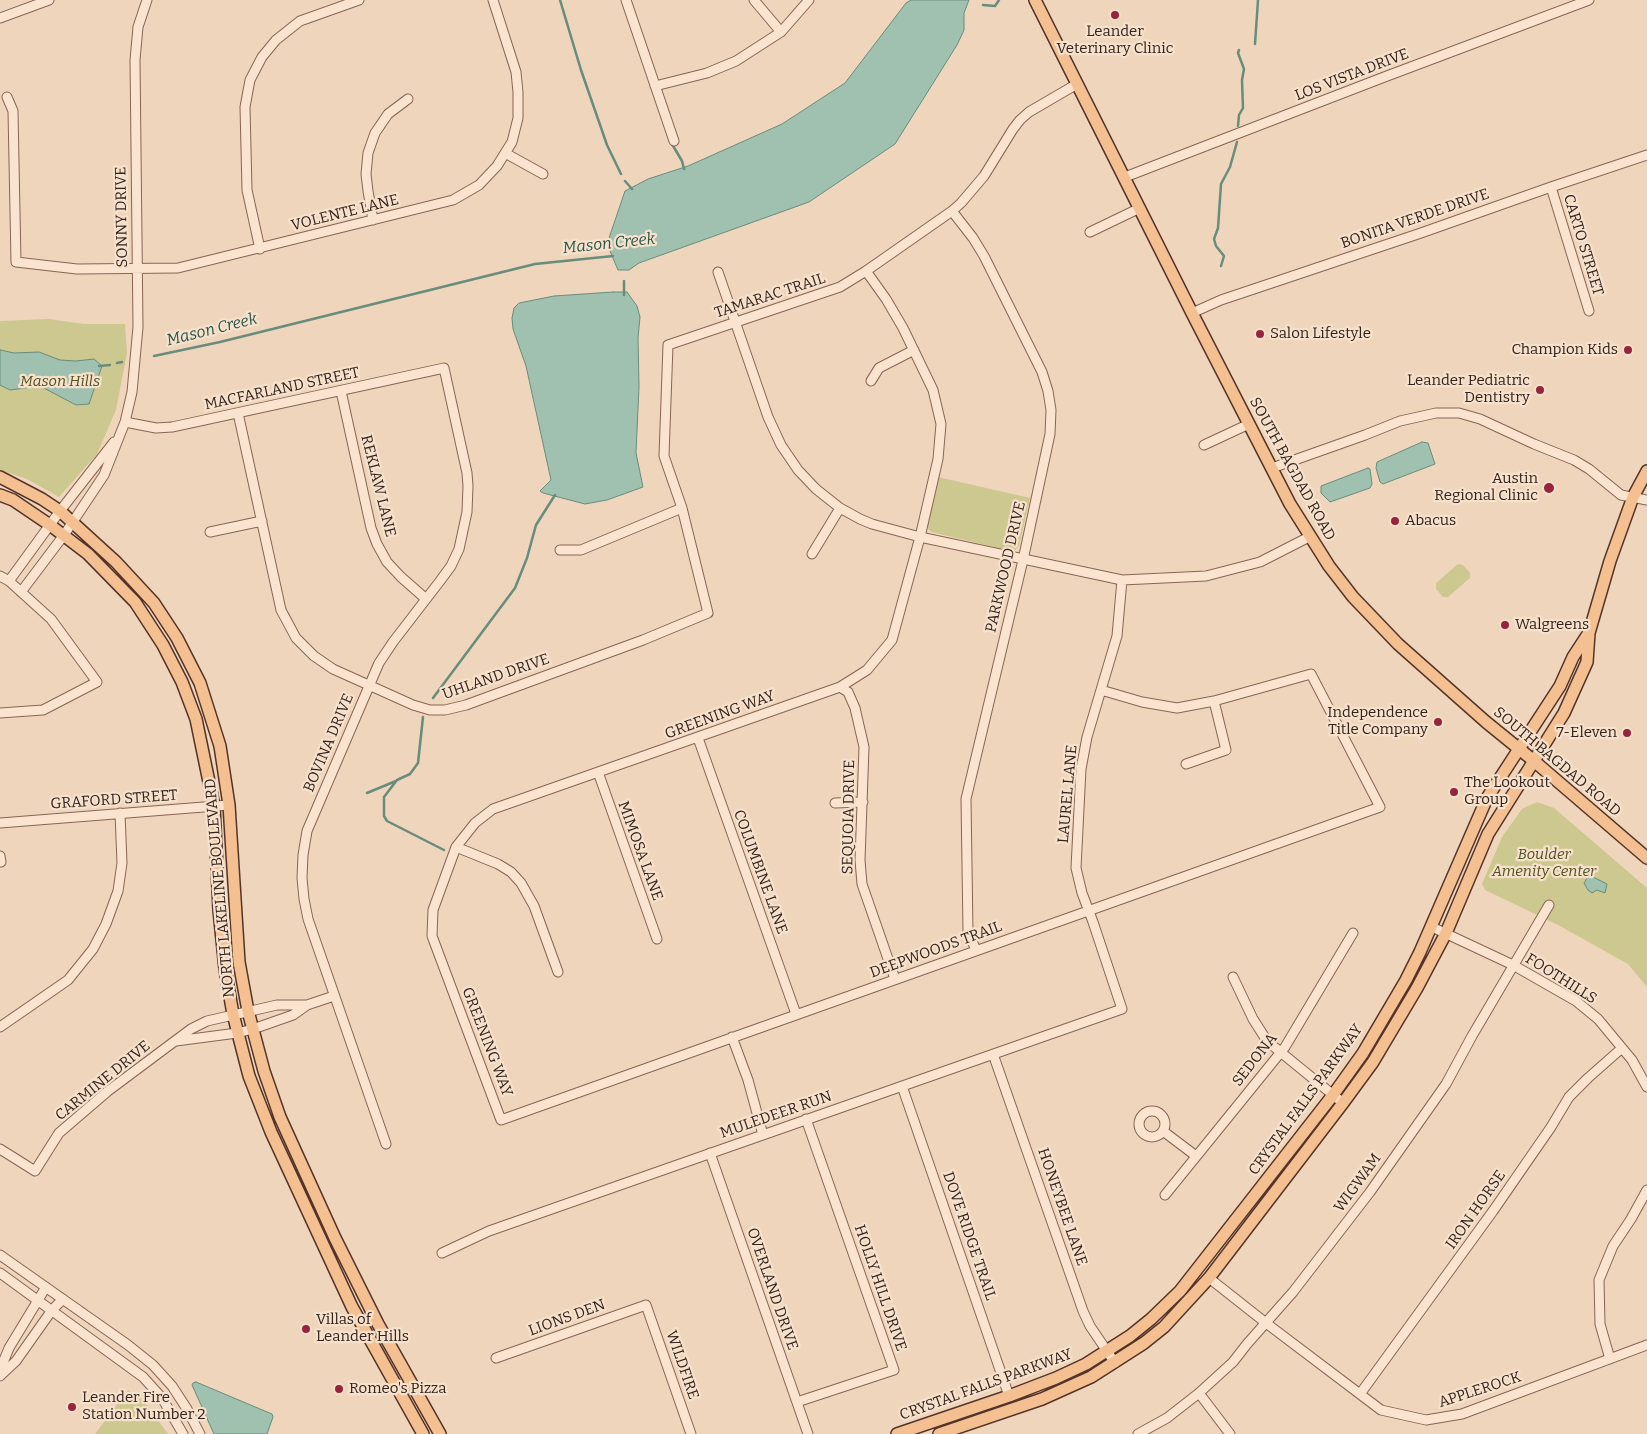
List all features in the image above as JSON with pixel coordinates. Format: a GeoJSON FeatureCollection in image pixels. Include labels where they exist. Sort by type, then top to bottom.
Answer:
{"type":"FeatureCollection","features":[{"type":"Feature","properties":{"kind":"main road","name":"SOUTH BAGDAD ROAD"},"geometry":{"type":"LineString","coordinates":[[1035,0],[1249,424],[1309,537],[1335,574],[1375,621],[1404,650],[1647,858]]}},
{"type":"Feature","properties":{"kind":"main road","name":"CRYSTAL FALLS PARKWAY"},"geometry":{"type":"LineString","coordinates":[[939,1434],[1042,1398],[1091,1377],[1115,1363],[1164,1327],[1209,1278],[1343,1104],[1396,1025],[1446,933],[1488,834],[1564,713],[1587,662],[1589,633],[1610,561],[1633,497],[1647,471]]}},
{"type":"Feature","properties":{"kind":"main road","name":"NORTH LAKELINE BOULEVARD"},"geometry":{"type":"LineString","coordinates":[[0,477],[42,499],[60,511],[116,562],[154,603],[177,638],[200,683],[220,746],[229,805],[239,962],[248,1011],[264,1071],[280,1117],[378,1324],[440,1434]]}},
{"type":"Feature","properties":{"kind":"main road","name":"NORTH LAKELINE BOULEVARD"},"geometry":{"type":"LineString","coordinates":[[0,495],[13,500],[88,554],[135,602],[163,646],[182,682],[196,720],[214,806],[219,910],[225,969],[237,1033],[249,1076],[271,1132],[352,1306],[423,1434]]}},
{"type":"Feature","properties":{"kind":"main road","name":"CRYSTAL FALLS PARKWAY"},"geometry":{"type":"LineString","coordinates":[[897,1434],[1056,1378],[1107,1352],[1151,1319],[1180,1291],[1333,1095],[1363,1053],[1406,980],[1432,927],[1487,798],[1560,686],[1573,657],[1589,633]]}},
{"type":"Feature","properties":{"kind":"main road"},"geometry":{"type":"LineString","coordinates":[[1473,829],[1488,834]]}},
{"type":"Feature","properties":{"kind":"street"},"geometry":{"type":"LineString","coordinates":[[0,18],[49,0]]}},
{"type":"Feature","properties":{"kind":"street","name":"SONNY DRIVE"},"geometry":{"type":"LineString","coordinates":[[20,592],[64,535],[104,475],[125,422],[132,392],[136,366],[138,328],[134,60],[138,27],[147,0]]}},
{"type":"Feature","properties":{"kind":"street"},"geometry":{"type":"LineString","coordinates":[[260,248],[247,190],[245,108],[250,80],[262,57],[276,40],[300,21],[359,0]]}},
{"type":"Feature","properties":{"kind":"street","name":"VOLENTE LANE"},"geometry":{"type":"LineString","coordinates":[[7,97],[13,111],[16,262],[77,269],[178,268],[453,200],[479,185],[497,166],[512,142],[518,118],[516,72],[492,0]]}},
{"type":"Feature","properties":{"kind":"street"},"geometry":{"type":"LineString","coordinates":[[626,0],[674,141]]}},
{"type":"Feature","properties":{"kind":"street"},"geometry":{"type":"LineString","coordinates":[[754,0],[781,32]]}},
{"type":"Feature","properties":{"kind":"street"},"geometry":{"type":"LineString","coordinates":[[655,86],[736,62],[781,32],[809,0]]}},
{"type":"Feature","properties":{"kind":"street","name":"LOS VISTA DRIVE"},"geometry":{"type":"LineString","coordinates":[[1125,177],[1589,0]]}},
{"type":"Feature","properties":{"kind":"street","name":"TAMARAC TRAIL"},"geometry":{"type":"LineString","coordinates":[[708,613],[682,508],[664,456],[668,345],[840,287],[952,211],[975,188],[1020,120],[1035,108],[1078,84]]}},
{"type":"Feature","properties":{"kind":"street"},"geometry":{"type":"LineString","coordinates":[[373,220],[368,191],[368,153],[375,133],[388,114],[408,99]]}},
{"type":"Feature","properties":{"kind":"street"},"geometry":{"type":"LineString","coordinates":[[505,153],[542,174]]}},
{"type":"Feature","properties":{"kind":"street","name":"BONITA VERDE DRIVE"},"geometry":{"type":"LineString","coordinates":[[1192,313],[1220,300],[1421,233],[1647,154]]}},
{"type":"Feature","properties":{"kind":"street","name":"CARTO STREET"},"geometry":{"type":"LineString","coordinates":[[1550,187],[1589,311]]}},
{"type":"Feature","properties":{"kind":"street"},"geometry":{"type":"LineString","coordinates":[[1090,232],[1140,208]]}},
{"type":"Feature","properties":{"kind":"street","name":"PARKWOOD DRIVE"},"geometry":{"type":"LineString","coordinates":[[952,211],[984,256],[1042,372],[1050,400],[1051,424],[1023,560],[966,799],[968,932],[976,950]]}},
{"type":"Feature","properties":{"kind":"street","name":"GREENING WAY"},"geometry":{"type":"LineString","coordinates":[[501,1120],[432,936],[433,910],[456,847],[475,823],[493,809],[840,687],[867,670],[892,640],[920,537],[940,447],[941,424],[933,390],[914,350],[886,299],[866,270]]}},
{"type":"Feature","properties":{"kind":"street"},"geometry":{"type":"LineString","coordinates":[[718,272],[768,417],[781,445],[807,480],[826,498],[840,508],[872,524],[920,537],[1122,580],[1206,576],[1260,562],[1309,537]]}},
{"type":"Feature","properties":{"kind":"street"},"geometry":{"type":"LineString","coordinates":[[871,381],[879,368],[914,350]]}},
{"type":"Feature","properties":{"kind":"street","name":"MACFARLAND STREET"},"geometry":{"type":"LineString","coordinates":[[125,422],[156,428],[172,427],[444,368]]}},
{"type":"Feature","properties":{"kind":"street","name":"BOVINA DRIVE"},"geometry":{"type":"LineString","coordinates":[[386,1144],[308,919],[302,878],[303,855],[307,831],[380,663],[393,642],[446,574],[461,541],[468,512],[467,472],[444,368]]}},
{"type":"Feature","properties":{"kind":"street","name":"REKLAW LANE"},"geometry":{"type":"LineString","coordinates":[[342,390],[371,528],[377,544],[388,562],[401,577],[426,599]]}},
{"type":"Feature","properties":{"kind":"street","name":"UHLAND DRIVE"},"geometry":{"type":"LineString","coordinates":[[238,413],[281,610],[296,638],[314,656],[333,669],[413,705],[430,710],[445,710],[466,705],[643,640],[708,613]]}},
{"type":"Feature","properties":{"kind":"street"},"geometry":{"type":"LineString","coordinates":[[1272,468],[1400,421],[1436,413],[1459,414],[1480,419],[1574,460],[1589,469],[1621,495],[1647,500]]}},
{"type":"Feature","properties":{"kind":"street"},"geometry":{"type":"LineString","coordinates":[[1204,445],[1249,424]]}},
{"type":"Feature","properties":{"kind":"street","name":"SONNY DRIVE"},"geometry":{"type":"LineString","coordinates":[[4,579],[50,525],[120,434]]}},
{"type":"Feature","properties":{"kind":"street"},"geometry":{"type":"LineString","coordinates":[[560,550],[581,550],[682,508]]}},
{"type":"Feature","properties":{"kind":"street"},"geometry":{"type":"LineString","coordinates":[[812,554],[840,508]]}},
{"type":"Feature","properties":{"kind":"street"},"geometry":{"type":"LineString","coordinates":[[210,532],[262,521]]}},
{"type":"Feature","properties":{"kind":"street"},"geometry":{"type":"LineString","coordinates":[[0,713],[43,710],[97,682],[51,619],[4,579]]}},
{"type":"Feature","properties":{"kind":"street","name":"LAUREL LANE"},"geometry":{"type":"LineString","coordinates":[[1122,580],[1117,636],[1088,737],[1081,769],[1076,868],[1082,893],[1122,1009]]}},
{"type":"Feature","properties":{"kind":"street","name":"DEEPWOODS TRAIL"},"geometry":{"type":"LineString","coordinates":[[501,1120],[1380,807],[1311,674],[1214,701]]}},
{"type":"Feature","properties":{"kind":"street","name":"SEQUOIA DRIVE"},"geometry":{"type":"LineString","coordinates":[[840,687],[848,692],[855,708],[864,747],[860,860],[862,884],[895,979]]}},
{"type":"Feature","properties":{"kind":"street"},"geometry":{"type":"LineString","coordinates":[[1101,690],[1130,700],[1166,707],[1177,708],[1214,701],[1226,750],[1186,764]]}},
{"type":"Feature","properties":{"kind":"street","name":"COLUMBINE LANE"},"geometry":{"type":"LineString","coordinates":[[698,738],[796,1014]]}},
{"type":"Feature","properties":{"kind":"street","name":"MIMOSA LANE"},"geometry":{"type":"LineString","coordinates":[[598,772],[657,939]]}},
{"type":"Feature","properties":{"kind":"street"},"geometry":{"type":"LineString","coordinates":[[834,803],[863,802]]}},
{"type":"Feature","properties":{"kind":"street","name":"GRAFORD STREET"},"geometry":{"type":"LineString","coordinates":[[0,823],[229,805]]}},
{"type":"Feature","properties":{"kind":"street"},"geometry":{"type":"LineString","coordinates":[[0,1027],[68,980],[93,949],[106,924],[118,891],[122,863],[120,813]]}},
{"type":"Feature","properties":{"kind":"street"},"geometry":{"type":"LineString","coordinates":[[456,847],[498,864],[511,872],[521,884],[534,906],[558,972]]}},
{"type":"Feature","properties":{"kind":"street"},"geometry":{"type":"LineString","coordinates":[[0,856],[1,862]]}},
{"type":"Feature","properties":{"kind":"street","name":"WIGWAM"},"geometry":{"type":"LineString","coordinates":[[1138,1434],[1167,1418],[1199,1393],[1233,1362],[1293,1292],[1370,1192],[1446,1084],[1513,964],[1549,905]]}},
{"type":"Feature","properties":{"kind":"street","name":"FOOTHILLS"},"geometry":{"type":"LineString","coordinates":[[1432,927],[1513,964],[1576,1002],[1598,1019],[1632,1060],[1647,1087]]}},
{"type":"Feature","properties":{"kind":"street","name":"SEDONA"},"geometry":{"type":"LineString","coordinates":[[1165,1195],[1285,1047],[1353,933]]}},
{"type":"Feature","properties":{"kind":"street"},"geometry":{"type":"LineString","coordinates":[[1233,977],[1253,1019],[1267,1041],[1279,1053],[1343,1104]]}},
{"type":"Feature","properties":{"kind":"street","name":"CARMINE DRIVE"},"geometry":{"type":"LineString","coordinates":[[176,1041],[253,1029],[293,1015],[307,1005],[334,996]]}},
{"type":"Feature","properties":{"kind":"street","name":"CARMINE DRIVE"},"geometry":{"type":"LineString","coordinates":[[0,1149],[35,1171],[59,1133],[108,1091],[191,1029],[207,1021],[233,1014],[277,1005],[307,1005]]}},
{"type":"Feature","properties":{"kind":"street","name":"MULEDEER RUN"},"geometry":{"type":"LineString","coordinates":[[442,1253],[489,1231],[1122,1009]]}},
{"type":"Feature","properties":{"kind":"street"},"geometry":{"type":"LineString","coordinates":[[732,1037],[748,1080],[763,1135]]}},
{"type":"Feature","properties":{"kind":"street","name":"IRON HORSE"},"geometry":{"type":"LineString","coordinates":[[1360,1394],[1493,1211],[1570,1097],[1622,1048]]}},
{"type":"Feature","properties":{"kind":"street","name":"HONEYBEE LANE"},"geometry":{"type":"LineString","coordinates":[[993,1054],[1083,1311],[1090,1326],[1115,1363]]}},
{"type":"Feature","properties":{"kind":"street","name":"DOVE RIDGE TRAIL"},"geometry":{"type":"LineString","coordinates":[[902,1086],[1009,1396]]}},
{"type":"Feature","properties":{"kind":"street","name":"HOLLY HILL DRIVE"},"geometry":{"type":"LineString","coordinates":[[797,1402],[894,1370],[806,1119]]}},
{"type":"Feature","properties":{"kind":"street"},"geometry":{"type":"LineString","coordinates":[[1163,1131],[1196,1156]]}},
{"type":"Feature","properties":{"kind":"street","name":"OVERLAND DRIVE"},"geometry":{"type":"LineString","coordinates":[[710,1153],[808,1434]]}},
{"type":"Feature","properties":{"kind":"street"},"geometry":{"type":"LineString","coordinates":[[1610,1359],[1600,1324],[1599,1280],[1613,1246],[1647,1190]]}},
{"type":"Feature","properties":{"kind":"street"},"geometry":{"type":"LineString","coordinates":[[0,1255],[128,1345],[152,1366],[172,1386],[188,1409],[200,1434]]}},
{"type":"Feature","properties":{"kind":"street"},"geometry":{"type":"LineString","coordinates":[[0,1273],[143,1377],[162,1398],[184,1434]]}},
{"type":"Feature","properties":{"kind":"street","name":"APPLEROCK"},"geometry":{"type":"LineString","coordinates":[[1209,1278],[1381,1410],[1426,1420],[1462,1414],[1647,1345]]}},
{"type":"Feature","properties":{"kind":"street"},"geometry":{"type":"LineString","coordinates":[[0,1370],[9,1348],[46,1287]]}},
{"type":"Feature","properties":{"kind":"street"},"geometry":{"type":"LineString","coordinates":[[0,1376],[16,1361],[52,1310],[63,1299]]}},
{"type":"Feature","properties":{"kind":"street","name":"LIONS DEN"},"geometry":{"type":"LineString","coordinates":[[496,1358],[646,1305]]}},
{"type":"Feature","properties":{"kind":"street","name":"WILDFIRE"},"geometry":{"type":"LineString","coordinates":[[646,1305],[691,1434]]}},
{"type":"Feature","properties":{"kind":"street"},"geometry":{"type":"LineString","coordinates":[[1199,1393],[1230,1434]]}},
{"type":"Feature","properties":{"kind":"green space","name":"Mason Hills"},"geometry":{"type":"Polygon","coordinates":[[[49,319],[84,324],[125,324],[127,353],[116,410],[97,454],[59,497],[27,479],[0,470],[0,321],[49,319]]]}},
{"type":"Feature","properties":{"kind":"green space"},"geometry":{"type":"Polygon","coordinates":[[[938,477],[1030,498],[1019,546],[1012,551],[931,532],[927,523],[938,477]]]}},
{"type":"Feature","properties":{"kind":"green space"},"geometry":{"type":"Polygon","coordinates":[[[1458,564],[1463,565],[1470,573],[1470,578],[1448,597],[1443,597],[1436,589],[1436,583],[1458,564]]]}},
{"type":"Feature","properties":{"kind":"green space","name":"Boulder Amenity Center"},"geometry":{"type":"Polygon","coordinates":[[[1537,802],[1554,808],[1647,888],[1647,987],[1628,964],[1558,925],[1485,890],[1482,884],[1502,837],[1522,809],[1537,802]]]}},
{"type":"Feature","properties":{"kind":"green space"},"geometry":{"type":"Polygon","coordinates":[[[128,1390],[144,1401],[168,1434],[95,1434],[128,1390]]]}},
{"type":"Feature","properties":{"kind":"water"},"geometry":{"type":"Polygon","coordinates":[[[911,0],[969,0],[964,13],[964,30],[957,45],[895,144],[809,202],[639,263],[629,270],[618,270],[607,244],[625,191],[648,179],[688,166],[782,124],[845,83],[906,3],[911,0]]]}},
{"type":"Feature","properties":{"kind":"water"},"geometry":{"type":"Polygon","coordinates":[[[627,292],[637,306],[640,317],[636,453],[643,487],[607,500],[585,504],[540,491],[551,480],[526,366],[513,329],[512,318],[514,308],[519,303],[554,296],[627,292]]]}},
{"type":"Feature","properties":{"kind":"water"},"geometry":{"type":"Polygon","coordinates":[[[0,350],[14,353],[39,352],[60,360],[94,359],[102,366],[89,404],[76,405],[40,386],[10,390],[0,385],[0,350]]]}},
{"type":"Feature","properties":{"kind":"water"},"geometry":{"type":"Polygon","coordinates":[[[1422,442],[1428,443],[1435,464],[1383,484],[1380,482],[1376,468],[1377,462],[1422,442]]]}},
{"type":"Feature","properties":{"kind":"water"},"geometry":{"type":"Polygon","coordinates":[[[1368,468],[1370,469],[1372,484],[1370,488],[1330,502],[1321,493],[1321,486],[1368,468]]]}},
{"type":"Feature","properties":{"kind":"water"},"geometry":{"type":"Polygon","coordinates":[[[1589,875],[1607,884],[1605,893],[1597,890],[1592,893],[1588,890],[1584,883],[1589,875]]]}},
{"type":"Feature","properties":{"kind":"water"},"geometry":{"type":"Polygon","coordinates":[[[196,1382],[272,1414],[273,1417],[267,1434],[214,1434],[192,1385],[196,1382]]]}},
{"type":"Feature","properties":{"kind":"waterway"},"geometry":{"type":"LineString","coordinates":[[560,0],[581,70],[607,145],[621,174]]}},
{"type":"Feature","properties":{"kind":"waterway","name":"Mason Creek"},"geometry":{"type":"LineString","coordinates":[[983,5],[995,6],[999,0]]}},
{"type":"Feature","properties":{"kind":"waterway"},"geometry":{"type":"LineString","coordinates":[[1255,44],[1258,0]]}},
{"type":"Feature","properties":{"kind":"waterway"},"geometry":{"type":"LineString","coordinates":[[1238,126],[1239,115],[1243,108],[1242,80],[1244,69],[1238,53],[1239,50]]}},
{"type":"Feature","properties":{"kind":"waterway"},"geometry":{"type":"LineString","coordinates":[[1221,266],[1224,256],[1216,246],[1214,239],[1218,228],[1221,184],[1230,167],[1237,142]]}},
{"type":"Feature","properties":{"kind":"waterway"},"geometry":{"type":"LineString","coordinates":[[672,144],[682,161],[684,169]]}},
{"type":"Feature","properties":{"kind":"waterway"},"geometry":{"type":"LineString","coordinates":[[625,181],[632,189]]}},
{"type":"Feature","properties":{"kind":"waterway","name":"Mason Creek"},"geometry":{"type":"LineString","coordinates":[[154,356],[220,342],[535,264],[613,256]]}},
{"type":"Feature","properties":{"kind":"waterway"},"geometry":{"type":"LineString","coordinates":[[624,281],[624,295]]}},
{"type":"Feature","properties":{"kind":"waterway","name":"Mason Creek"},"geometry":{"type":"LineString","coordinates":[[117,363],[122,362]]}},
{"type":"Feature","properties":{"kind":"waterway","name":"Mason Creek"},"geometry":{"type":"LineString","coordinates":[[99,366],[110,365]]}},
{"type":"Feature","properties":{"kind":"waterway"},"geometry":{"type":"LineString","coordinates":[[433,698],[515,588],[527,558],[536,525],[555,495]]}},
{"type":"Feature","properties":{"kind":"waterway"},"geometry":{"type":"LineString","coordinates":[[423,717],[418,763],[410,774],[397,780],[384,797],[384,816],[387,821],[444,850]]}},
{"type":"Feature","properties":{"kind":"waterway"},"geometry":{"type":"LineString","coordinates":[[367,793],[396,781]]}},
{"type":"Feature","properties":{"kind":"place","name":"Leander Veterinary Clinic"},"geometry":{"type":"Point","coordinates":[1115,15]}},
{"type":"Feature","properties":{"kind":"place","name":"Salon Lifestyle"},"geometry":{"type":"Point","coordinates":[1260,334]}},
{"type":"Feature","properties":{"kind":"place","name":"Champion Kids"},"geometry":{"type":"Point","coordinates":[1628,350]}},
{"type":"Feature","properties":{"kind":"place","name":"Leander Pediatric Dentistry"},"geometry":{"type":"Point","coordinates":[1540,390]}},
{"type":"Feature","properties":{"kind":"place","name":"Austin Regional Clinic"},"geometry":{"type":"Point","coordinates":[1549,488]}},
{"type":"Feature","properties":{"kind":"place","name":"Abacus"},"geometry":{"type":"Point","coordinates":[1395,521]}},
{"type":"Feature","properties":{"kind":"place","name":"Walgreens"},"geometry":{"type":"Point","coordinates":[1505,625]}},
{"type":"Feature","properties":{"kind":"place","name":"Independence Title Company"},"geometry":{"type":"Point","coordinates":[1438,722]}},
{"type":"Feature","properties":{"kind":"place","name":"7-Eleven"},"geometry":{"type":"Point","coordinates":[1627,733]}},
{"type":"Feature","properties":{"kind":"place","name":"The Lookout Group"},"geometry":{"type":"Point","coordinates":[1454,792]}},
{"type":"Feature","properties":{"kind":"place","name":"Villas of Leander Hills"},"geometry":{"type":"Point","coordinates":[306,1329]}},
{"type":"Feature","properties":{"kind":"place","name":"Romeo's Pizza"},"geometry":{"type":"Point","coordinates":[339,1389]}},
{"type":"Feature","properties":{"kind":"place","name":"Leander Fire Station Number 2"},"geometry":{"type":"Point","coordinates":[72,1407]}}]}
